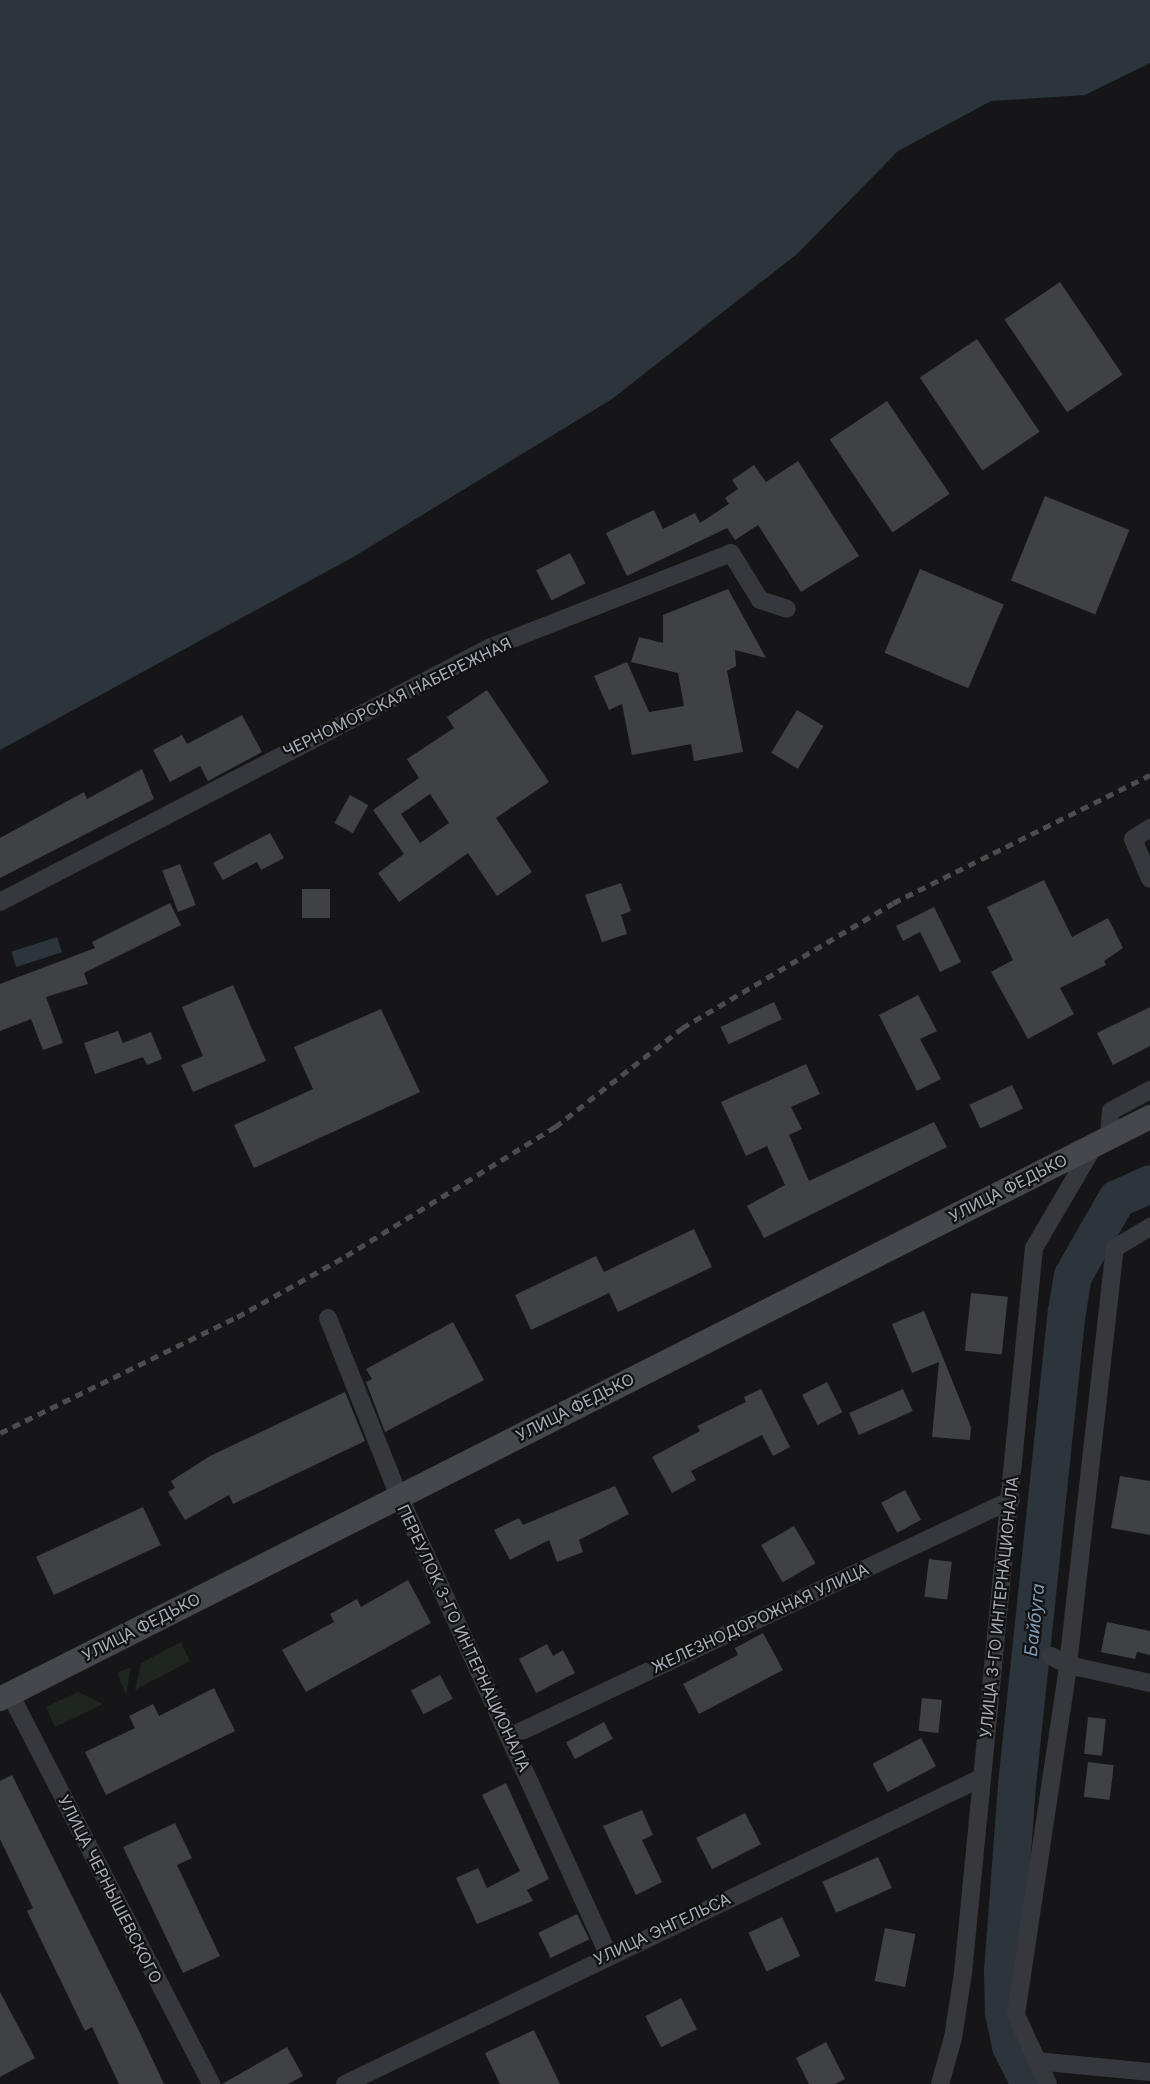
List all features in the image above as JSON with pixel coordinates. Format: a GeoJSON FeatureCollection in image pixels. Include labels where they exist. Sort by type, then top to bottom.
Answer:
{"type":"FeatureCollection","features":[{"type":"Feature","properties":{"kind":"main road","name":"УЛИЦА ФЕДЬКО"},"geometry":{"type":"LineString","coordinates":[[5,1696],[1150,1117]]}},
{"type":"Feature","properties":{"kind":"street","name":"ЧЕРНОМОРСКАЯ НАБЕРЕЖНАЯ"},"geometry":{"type":"LineString","coordinates":[[0,902],[489,648],[731,553],[760,600],[787,609]]}},
{"type":"Feature","properties":{"kind":"street"},"geometry":{"type":"LineString","coordinates":[[1150,828],[1133,839],[1150,879]]}},
{"type":"Feature","properties":{"kind":"street","name":"УЛИЦА 3-ГО ИНТЕРНАЦИОНАЛА"},"geometry":{"type":"LineString","coordinates":[[940,2084],[953,2038],[963,1973],[1034,1248],[1102,1141],[1111,1111],[1150,1090]]}},
{"type":"Feature","properties":{"kind":"street"},"geometry":{"type":"LineString","coordinates":[[1048,2084],[1016,2015],[1068,1665],[1115,1248],[1150,1227]]}},
{"type":"Feature","properties":{"kind":"street","name":"ПЕРЕУЛОК 3-ГО ИНТЕРНАЦИОНАЛА"},"geometry":{"type":"LineString","coordinates":[[328,1318],[399,1496],[609,1954]]}},
{"type":"Feature","properties":{"kind":"street","name":"ЖЕЛЕЗНОДОРОЖНАЯ УЛИЦА"},"geometry":{"type":"LineString","coordinates":[[509,1737],[1011,1500]]}},
{"type":"Feature","properties":{"kind":"street"},"geometry":{"type":"LineString","coordinates":[[1051,1656],[1068,1665],[1150,1683]]}},
{"type":"Feature","properties":{"kind":"street","name":"УЛИЦА ЧЕРНЫШЕВСКОГО"},"geometry":{"type":"LineString","coordinates":[[5,1696],[211,2084]]}},
{"type":"Feature","properties":{"kind":"street","name":"УЛИЦА ЭНГЕЛЬСА"},"geometry":{"type":"LineString","coordinates":[[345,2084],[609,1954],[981,1778]]}},
{"type":"Feature","properties":{"kind":"street"},"geometry":{"type":"LineString","coordinates":[[1036,2061],[1150,2072]]}},
{"type":"Feature","properties":{"kind":"shaded area"},"geometry":{"type":"Polygon","coordinates":[[[0,0],[1150,0],[1150,63],[1085,95],[991,101],[898,151],[797,254],[612,399],[355,556],[0,750],[0,0]]]}},
{"type":"Feature","properties":{"kind":"shaded area"},"geometry":{"type":"Polygon","coordinates":[[[57,937],[62,952],[16,967],[11,952],[57,937]]]}},
{"type":"Feature","properties":{"kind":"shaded area"},"geometry":{"type":"Polygon","coordinates":[[[181,1642],[190,1661],[135,1690],[141,1663],[181,1642]]]}},
{"type":"Feature","properties":{"kind":"shaded area"},"geometry":{"type":"Polygon","coordinates":[[[131,1667],[126,1695],[117,1673],[131,1667]]]}},
{"type":"Feature","properties":{"kind":"shaded area"},"geometry":{"type":"Polygon","coordinates":[[[78,1692],[103,1704],[55,1727],[46,1707],[78,1692]]]}},
{"type":"Feature","properties":{"kind":"building"},"geometry":{"type":"Polygon","coordinates":[[[1060,282],[1123,375],[1067,412],[1004,319],[1060,282]]]}},
{"type":"Feature","properties":{"kind":"building"},"geometry":{"type":"Polygon","coordinates":[[[977,339],[1040,432],[982,470],[920,378],[977,339]]]}},
{"type":"Feature","properties":{"kind":"building"},"geometry":{"type":"Polygon","coordinates":[[[887,401],[950,494],[892,532],[830,440],[887,401]]]}},
{"type":"Feature","properties":{"kind":"building"},"geometry":{"type":"Polygon","coordinates":[[[798,461],[859,556],[801,592],[758,525],[735,540],[727,528],[627,576],[606,533],[654,510],[663,529],[695,513],[700,523],[729,504],[725,498],[738,489],[732,480],[754,465],[766,482],[798,461]]]}},
{"type":"Feature","properties":{"kind":"building"},"geometry":{"type":"Polygon","coordinates":[[[1045,496],[1129,530],[1095,614],[1011,580],[1045,496]]]}},
{"type":"Feature","properties":{"kind":"building"},"geometry":{"type":"Polygon","coordinates":[[[570,553],[585,583],[552,601],[536,570],[570,553]]]}},
{"type":"Feature","properties":{"kind":"building"},"geometry":{"type":"Polygon","coordinates":[[[920,569],[1004,605],[968,688],[884,653],[920,569]]]}},
{"type":"Feature","properties":{"kind":"building"},"geometry":{"type":"Polygon","coordinates":[[[728,589],[766,658],[735,650],[736,666],[727,671],[743,752],[694,761],[691,744],[632,755],[622,704],[609,710],[594,676],[627,662],[649,712],[684,706],[678,673],[631,662],[639,637],[663,643],[663,615],[728,589]]]}},
{"type":"Feature","properties":{"kind":"building"},"geometry":{"type":"Polygon","coordinates":[[[487,690],[549,782],[496,818],[532,872],[497,896],[468,853],[399,902],[378,873],[404,854],[373,810],[419,778],[407,759],[454,728],[447,717],[487,690]],[[430,794],[401,814],[420,843],[449,823],[430,794]]]}},
{"type":"Feature","properties":{"kind":"building"},"geometry":{"type":"Polygon","coordinates":[[[797,710],[824,726],[798,769],[771,753],[797,710]]]}},
{"type":"Feature","properties":{"kind":"building"},"geometry":{"type":"Polygon","coordinates":[[[242,715],[262,752],[208,781],[200,766],[170,782],[153,750],[182,735],[187,744],[242,715]]]}},
{"type":"Feature","properties":{"kind":"building"},"geometry":{"type":"Polygon","coordinates":[[[142,769],[154,799],[0,878],[0,838],[84,792],[87,799],[142,769]]]}},
{"type":"Feature","properties":{"kind":"building"},"geometry":{"type":"Polygon","coordinates":[[[350,795],[368,805],[353,833],[334,823],[350,795]]]}},
{"type":"Feature","properties":{"kind":"building"},"geometry":{"type":"Polygon","coordinates":[[[270,833],[284,858],[261,870],[257,862],[223,880],[213,863],[270,833]]]}},
{"type":"Feature","properties":{"kind":"building"},"geometry":{"type":"Polygon","coordinates":[[[180,864],[196,905],[178,912],[162,871],[180,864]]]}},
{"type":"Feature","properties":{"kind":"building"},"geometry":{"type":"Polygon","coordinates":[[[1044,880],[1072,937],[1108,918],[1123,948],[1104,961],[1106,965],[1060,988],[1074,1014],[1028,1039],[991,972],[1013,960],[987,907],[1044,880]]]}},
{"type":"Feature","properties":{"kind":"building"},"geometry":{"type":"Polygon","coordinates":[[[621,883],[631,911],[621,915],[627,934],[602,942],[585,895],[621,883]]]}},
{"type":"Feature","properties":{"kind":"building"},"geometry":{"type":"Polygon","coordinates":[[[302,889],[330,889],[330,918],[302,918],[302,889]]]}},
{"type":"Feature","properties":{"kind":"building"},"geometry":{"type":"Polygon","coordinates":[[[170,903],[181,925],[84,973],[88,984],[46,997],[63,1043],[43,1050],[31,1019],[0,1031],[0,984],[95,948],[92,942],[170,903]]]}},
{"type":"Feature","properties":{"kind":"building"},"geometry":{"type":"Polygon","coordinates":[[[934,907],[961,962],[940,972],[920,932],[903,941],[896,926],[934,907]]]}},
{"type":"Feature","properties":{"kind":"building"},"geometry":{"type":"Polygon","coordinates":[[[233,985],[266,1061],[193,1092],[181,1065],[203,1056],[182,1007],[233,985]]]}},
{"type":"Feature","properties":{"kind":"building"},"geometry":{"type":"Polygon","coordinates":[[[918,995],[937,1031],[920,1039],[941,1079],[917,1091],[879,1015],[918,995]]]}},
{"type":"Feature","properties":{"kind":"building"},"geometry":{"type":"Polygon","coordinates":[[[774,1002],[782,1019],[729,1044],[721,1027],[774,1002]]]}},
{"type":"Feature","properties":{"kind":"building"},"geometry":{"type":"Polygon","coordinates":[[[1150,1007],[1150,1046],[1113,1065],[1097,1033],[1150,1007]]]}},
{"type":"Feature","properties":{"kind":"building"},"geometry":{"type":"Polygon","coordinates":[[[381,1009],[420,1092],[254,1168],[234,1125],[313,1089],[294,1047],[381,1009]]]}},
{"type":"Feature","properties":{"kind":"building"},"geometry":{"type":"Polygon","coordinates":[[[118,1031],[123,1043],[151,1032],[162,1059],[147,1065],[143,1057],[95,1074],[84,1043],[118,1031]]]}},
{"type":"Feature","properties":{"kind":"building"},"geometry":{"type":"Polygon","coordinates":[[[806,1064],[820,1094],[791,1107],[802,1129],[789,1135],[809,1181],[934,1122],[947,1147],[764,1238],[747,1206],[785,1185],[767,1146],[746,1156],[721,1102],[806,1064]]]}},
{"type":"Feature","properties":{"kind":"building"},"geometry":{"type":"Polygon","coordinates":[[[1012,1085],[1023,1109],[980,1128],[969,1105],[1012,1085]]]}},
{"type":"Feature","properties":{"kind":"building"},"geometry":{"type":"Polygon","coordinates":[[[694,1229],[712,1267],[618,1312],[609,1293],[531,1330],[515,1295],[596,1256],[604,1272],[694,1229]]]}},
{"type":"Feature","properties":{"kind":"building"},"geometry":{"type":"Polygon","coordinates":[[[971,1293],[1008,1297],[1002,1355],[965,1351],[971,1293]]]}},
{"type":"Feature","properties":{"kind":"building"},"geometry":{"type":"Polygon","coordinates":[[[924,1311],[971,1427],[970,1440],[932,1437],[939,1362],[912,1373],[892,1324],[924,1311]]]}},
{"type":"Feature","properties":{"kind":"building"},"geometry":{"type":"Polygon","coordinates":[[[453,1322],[484,1380],[385,1432],[366,1382],[372,1379],[366,1369],[453,1322]]]}},
{"type":"Feature","properties":{"kind":"building"},"geometry":{"type":"Polygon","coordinates":[[[827,1382],[842,1412],[817,1425],[802,1395],[827,1382]]]}},
{"type":"Feature","properties":{"kind":"building"},"geometry":{"type":"Polygon","coordinates":[[[761,1389],[790,1447],[773,1456],[762,1435],[691,1471],[696,1480],[672,1493],[652,1457],[700,1431],[697,1426],[746,1402],[744,1397],[761,1389]]]}},
{"type":"Feature","properties":{"kind":"building"},"geometry":{"type":"Polygon","coordinates":[[[903,1389],[913,1411],[859,1435],[849,1413],[903,1389]]]}},
{"type":"Feature","properties":{"kind":"building"},"geometry":{"type":"Polygon","coordinates":[[[345,1392],[365,1441],[233,1504],[229,1495],[185,1520],[168,1492],[175,1488],[171,1481],[210,1456],[345,1392]]]}},
{"type":"Feature","properties":{"kind":"building"},"geometry":{"type":"Polygon","coordinates":[[[1120,1476],[1150,1481],[1150,1535],[1111,1528],[1120,1476]]]}},
{"type":"Feature","properties":{"kind":"building"},"geometry":{"type":"Polygon","coordinates":[[[615,1486],[629,1514],[579,1540],[583,1552],[557,1562],[549,1540],[510,1560],[494,1530],[519,1518],[523,1525],[615,1486]]]}},
{"type":"Feature","properties":{"kind":"building"},"geometry":{"type":"Polygon","coordinates":[[[905,1490],[921,1520],[897,1533],[881,1503],[905,1490]]]}},
{"type":"Feature","properties":{"kind":"building"},"geometry":{"type":"Polygon","coordinates":[[[143,1507],[161,1545],[54,1595],[36,1557],[143,1507]]]}},
{"type":"Feature","properties":{"kind":"building"},"geometry":{"type":"Polygon","coordinates":[[[794,1526],[816,1563],[783,1582],[761,1545],[794,1526]]]}},
{"type":"Feature","properties":{"kind":"building"},"geometry":{"type":"Polygon","coordinates":[[[929,1559],[952,1562],[947,1600],[924,1597],[929,1559]]]}},
{"type":"Feature","properties":{"kind":"building"},"geometry":{"type":"Polygon","coordinates":[[[408,1580],[431,1623],[306,1692],[282,1650],[334,1622],[330,1614],[357,1599],[361,1607],[408,1580]]]}},
{"type":"Feature","properties":{"kind":"building"},"geometry":{"type":"Polygon","coordinates":[[[1107,1622],[1150,1631],[1150,1655],[1137,1652],[1135,1659],[1101,1652],[1107,1622]]]}},
{"type":"Feature","properties":{"kind":"building"},"geometry":{"type":"Polygon","coordinates":[[[763,1633],[783,1670],[699,1714],[683,1684],[738,1655],[735,1648],[763,1633]]]}},
{"type":"Feature","properties":{"kind":"building"},"geometry":{"type":"Polygon","coordinates":[[[547,1644],[553,1656],[563,1650],[575,1673],[536,1693],[519,1659],[547,1644]]]}},
{"type":"Feature","properties":{"kind":"building"},"geometry":{"type":"Polygon","coordinates":[[[440,1675],[453,1699],[424,1714],[411,1690],[440,1675]]]}},
{"type":"Feature","properties":{"kind":"building"},"geometry":{"type":"Polygon","coordinates":[[[214,1688],[235,1731],[106,1795],[85,1752],[135,1728],[129,1716],[153,1704],[159,1716],[214,1688]]]}},
{"type":"Feature","properties":{"kind":"building"},"geometry":{"type":"Polygon","coordinates":[[[922,1698],[942,1700],[938,1733],[919,1731],[922,1698]]]}},
{"type":"Feature","properties":{"kind":"building"},"geometry":{"type":"Polygon","coordinates":[[[1088,1717],[1106,1719],[1102,1756],[1084,1754],[1088,1717]]]}},
{"type":"Feature","properties":{"kind":"building"},"geometry":{"type":"Polygon","coordinates":[[[604,1722],[613,1739],[575,1759],[566,1742],[604,1722]]]}},
{"type":"Feature","properties":{"kind":"building"},"geometry":{"type":"Polygon","coordinates":[[[921,1738],[936,1766],[887,1792],[872,1764],[921,1738]]]}},
{"type":"Feature","properties":{"kind":"building"},"geometry":{"type":"Polygon","coordinates":[[[1088,1762],[1114,1765],[1110,1800],[1084,1797],[1088,1762]]]}},
{"type":"Feature","properties":{"kind":"building"},"geometry":{"type":"Polygon","coordinates":[[[12,1775],[164,2084],[119,2084],[92,2027],[85,2031],[27,1911],[33,1908],[0,1839],[0,1781],[12,1775]]]}},
{"type":"Feature","properties":{"kind":"building"},"geometry":{"type":"Polygon","coordinates":[[[506,1783],[549,1879],[527,1890],[533,1901],[477,1924],[456,1878],[478,1868],[487,1888],[520,1871],[482,1795],[506,1783]]]}},
{"type":"Feature","properties":{"kind":"building"},"geometry":{"type":"Polygon","coordinates":[[[642,1810],[653,1835],[642,1840],[662,1882],[636,1895],[603,1826],[642,1810]]]}},
{"type":"Feature","properties":{"kind":"building"},"geometry":{"type":"Polygon","coordinates":[[[745,1813],[761,1844],[712,1869],[696,1838],[745,1813]]]}},
{"type":"Feature","properties":{"kind":"building"},"geometry":{"type":"Polygon","coordinates":[[[175,1823],[192,1858],[177,1865],[220,1956],[183,1973],[123,1847],[175,1823]]]}},
{"type":"Feature","properties":{"kind":"building"},"geometry":{"type":"Polygon","coordinates":[[[878,1857],[892,1888],[836,1913],[822,1882],[878,1857]]]}},
{"type":"Feature","properties":{"kind":"building"},"geometry":{"type":"Polygon","coordinates":[[[577,1914],[589,1939],[551,1958],[538,1933],[577,1914]]]}},
{"type":"Feature","properties":{"kind":"building"},"geometry":{"type":"Polygon","coordinates":[[[782,1917],[800,1956],[767,1972],[748,1933],[782,1917]]]}},
{"type":"Feature","properties":{"kind":"building"},"geometry":{"type":"Polygon","coordinates":[[[885,1928],[915,1934],[905,1987],[875,1981],[885,1928]]]}},
{"type":"Feature","properties":{"kind":"building"},"geometry":{"type":"Polygon","coordinates":[[[0,1992],[35,2058],[0,2077],[0,1992]]]}},
{"type":"Feature","properties":{"kind":"building"},"geometry":{"type":"Polygon","coordinates":[[[681,1998],[697,2029],[661,2047],[645,2016],[681,1998]]]}},
{"type":"Feature","properties":{"kind":"building"},"geometry":{"type":"Polygon","coordinates":[[[534,2030],[560,2084],[500,2084],[485,2053],[534,2030]]]}},
{"type":"Feature","properties":{"kind":"building"},"geometry":{"type":"Polygon","coordinates":[[[826,2042],[845,2079],[835,2084],[809,2084],[796,2058],[826,2042]]]}},
{"type":"Feature","properties":{"kind":"building"},"geometry":{"type":"Polygon","coordinates":[[[287,2047],[303,2076],[288,2084],[222,2084],[287,2047]]]}},
{"type":"Feature","properties":{"kind":"waterway","name":"Байбуга"},"geometry":{"type":"LineString","coordinates":[[1030,2084],[1011,2046],[1004,2012],[1003,1972],[1017,1785],[1067,1312],[1073,1276],[1117,1199],[1150,1184]]}},
{"type":"Feature","properties":{"kind":"railway"},"geometry":{"type":"LineString","coordinates":[[0,1433],[237,1317],[346,1256],[555,1127],[682,1028],[893,903],[1150,775]]}}]}
